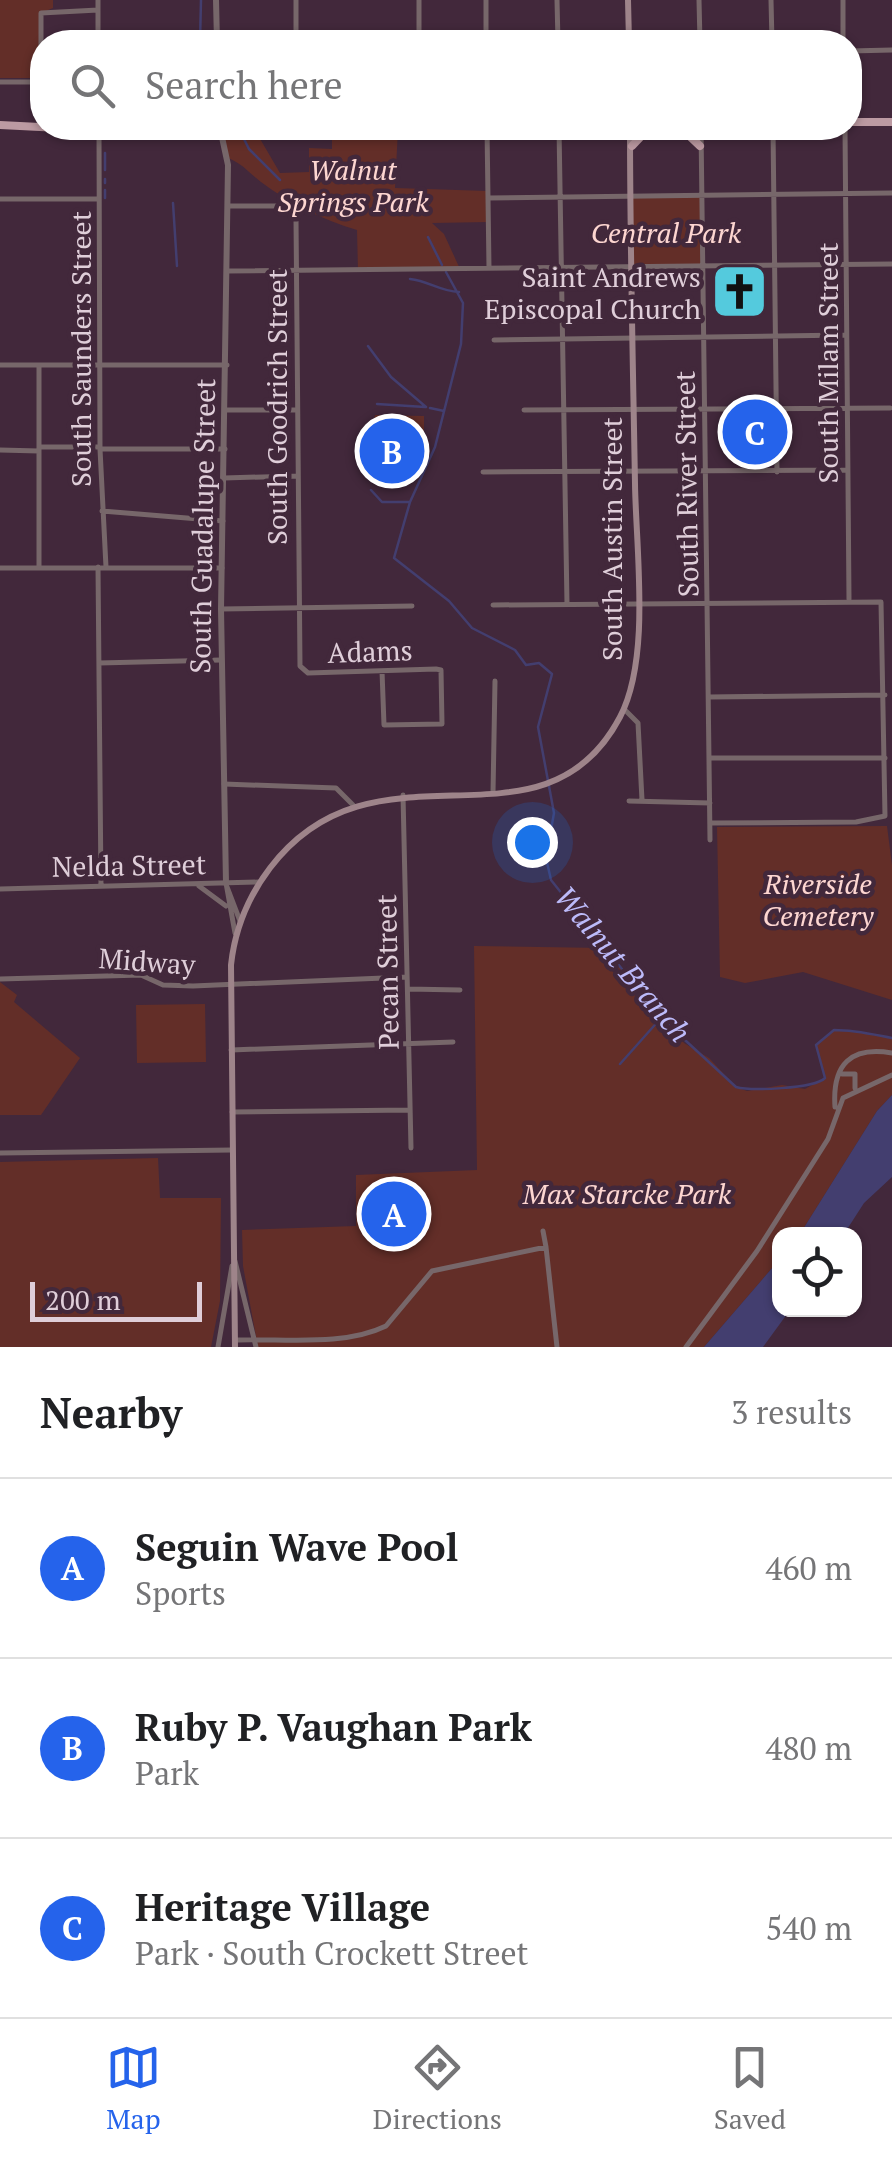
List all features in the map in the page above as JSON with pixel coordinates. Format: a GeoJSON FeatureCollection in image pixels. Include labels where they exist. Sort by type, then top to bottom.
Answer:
{"type":"FeatureCollection","features":[{"type":"Feature","properties":{"kind":"main road"},"geometry":{"type":"LineString","coordinates":[[628,0],[629,30]]}},
{"type":"Feature","properties":{"kind":"main road"},"geometry":{"type":"LineString","coordinates":[[862,124],[892,122]]}},
{"type":"Feature","properties":{"kind":"main road"},"geometry":{"type":"LineString","coordinates":[[0,124],[30,126]]}},
{"type":"Feature","properties":{"kind":"main road","name":"South Austin Street"},"geometry":{"type":"LineString","coordinates":[[235,1344],[230,984],[235,938],[259,882],[300,836],[353,805],[403,795],[493,796],[546,784],[585,761],[624,710],[634,670],[637,604],[631,140]]}},
{"type":"Feature","properties":{"kind":"main road"},"geometry":{"type":"LineString","coordinates":[[632,146],[638,140]]}},
{"type":"Feature","properties":{"kind":"main road"},"geometry":{"type":"LineString","coordinates":[[694,140],[700,146]]}},
{"type":"Feature","properties":{"kind":"street"},"geometry":{"type":"LineString","coordinates":[[98,0],[98,30]]}},
{"type":"Feature","properties":{"kind":"street"},"geometry":{"type":"LineString","coordinates":[[216,0],[217,30]]}},
{"type":"Feature","properties":{"kind":"street"},"geometry":{"type":"LineString","coordinates":[[296,0],[296,30]]}},
{"type":"Feature","properties":{"kind":"street"},"geometry":{"type":"LineString","coordinates":[[418,0],[419,30]]}},
{"type":"Feature","properties":{"kind":"street"},"geometry":{"type":"LineString","coordinates":[[486,0],[486,30]]}},
{"type":"Feature","properties":{"kind":"street"},"geometry":{"type":"LineString","coordinates":[[558,0],[558,30]]}},
{"type":"Feature","properties":{"kind":"street"},"geometry":{"type":"LineString","coordinates":[[699,0],[700,30]]}},
{"type":"Feature","properties":{"kind":"street"},"geometry":{"type":"LineString","coordinates":[[772,0],[772,30]]}},
{"type":"Feature","properties":{"kind":"street"},"geometry":{"type":"LineString","coordinates":[[842,0],[843,30]]}},
{"type":"Feature","properties":{"kind":"street"},"geometry":{"type":"LineString","coordinates":[[43,30],[43,11],[98,10]]}},
{"type":"Feature","properties":{"kind":"street"},"geometry":{"type":"LineString","coordinates":[[862,51],[892,50]]}},
{"type":"Feature","properties":{"kind":"street"},"geometry":{"type":"LineString","coordinates":[[0,82],[30,82]]}},
{"type":"Feature","properties":{"kind":"street","name":"South Saunders Street"},"geometry":{"type":"LineString","coordinates":[[99,140],[101,886]]}},
{"type":"Feature","properties":{"kind":"street","name":"South Guadalupe Street"},"geometry":{"type":"LineString","coordinates":[[224,140],[228,150],[222,568],[226,883],[240,921]]}},
{"type":"Feature","properties":{"kind":"street"},"geometry":{"type":"LineString","coordinates":[[488,140],[489,268]]}},
{"type":"Feature","properties":{"kind":"street"},"geometry":{"type":"LineString","coordinates":[[559,140],[567,604]]}},
{"type":"Feature","properties":{"kind":"street","name":"South River Street"},"geometry":{"type":"LineString","coordinates":[[700,140],[710,840]]}},
{"type":"Feature","properties":{"kind":"street"},"geometry":{"type":"LineString","coordinates":[[774,140],[778,472]]}},
{"type":"Feature","properties":{"kind":"street","name":"South Milam Street"},"geometry":{"type":"LineString","coordinates":[[847,140],[849,599]]}},
{"type":"Feature","properties":{"kind":"street"},"geometry":{"type":"LineString","coordinates":[[488,198],[892,194]]}},
{"type":"Feature","properties":{"kind":"street"},"geometry":{"type":"LineString","coordinates":[[0,199],[99,198]]}},
{"type":"Feature","properties":{"kind":"street","name":"South Goodrich Street"},"geometry":{"type":"LineString","coordinates":[[228,206],[292,209],[302,670]]}},
{"type":"Feature","properties":{"kind":"street"},"geometry":{"type":"LineString","coordinates":[[227,271],[892,264]]}},
{"type":"Feature","properties":{"kind":"street"},"geometry":{"type":"LineString","coordinates":[[494,340],[847,335]]}},
{"type":"Feature","properties":{"kind":"street"},"geometry":{"type":"LineString","coordinates":[[0,365],[226,365]]}},
{"type":"Feature","properties":{"kind":"street"},"geometry":{"type":"LineString","coordinates":[[39,365],[39,568]]}},
{"type":"Feature","properties":{"kind":"street"},"geometry":{"type":"LineString","coordinates":[[524,410],[890,408]]}},
{"type":"Feature","properties":{"kind":"street"},"geometry":{"type":"LineString","coordinates":[[226,410],[296,410]]}},
{"type":"Feature","properties":{"kind":"street"},"geometry":{"type":"LineString","coordinates":[[0,450],[224,449]]}},
{"type":"Feature","properties":{"kind":"street"},"geometry":{"type":"LineString","coordinates":[[483,472],[564,475],[848,470]]}},
{"type":"Feature","properties":{"kind":"street"},"geometry":{"type":"LineString","coordinates":[[224,478],[296,476]]}},
{"type":"Feature","properties":{"kind":"street"},"geometry":{"type":"LineString","coordinates":[[102,511],[223,521]]}},
{"type":"Feature","properties":{"kind":"street"},"geometry":{"type":"LineString","coordinates":[[0,568],[222,568]]}},
{"type":"Feature","properties":{"kind":"street"},"geometry":{"type":"LineString","coordinates":[[492,606],[849,599],[881,602],[886,811],[880,820],[711,823]]}},
{"type":"Feature","properties":{"kind":"street"},"geometry":{"type":"LineString","coordinates":[[222,609],[412,606]]}},
{"type":"Feature","properties":{"kind":"street"},"geometry":{"type":"LineString","coordinates":[[99,663],[222,660]]}},
{"type":"Feature","properties":{"kind":"street","name":"Adams"},"geometry":{"type":"LineString","coordinates":[[302,670],[308,674],[382,671],[441,670],[442,724],[384,725],[382,671]]}},
{"type":"Feature","properties":{"kind":"street"},"geometry":{"type":"LineString","coordinates":[[493,796],[495,680]]}},
{"type":"Feature","properties":{"kind":"street"},"geometry":{"type":"LineString","coordinates":[[709,697],[884,696]]}},
{"type":"Feature","properties":{"kind":"street"},"geometry":{"type":"LineString","coordinates":[[624,710],[638,723],[642,800]]}},
{"type":"Feature","properties":{"kind":"street"},"geometry":{"type":"LineString","coordinates":[[710,758],[885,758]]}},
{"type":"Feature","properties":{"kind":"street"},"geometry":{"type":"LineString","coordinates":[[224,784],[336,788],[353,805]]}},
{"type":"Feature","properties":{"kind":"street","name":"Pecan Street"},"geometry":{"type":"LineString","coordinates":[[403,795],[411,1148]]}},
{"type":"Feature","properties":{"kind":"street"},"geometry":{"type":"LineString","coordinates":[[629,801],[710,802]]}},
{"type":"Feature","properties":{"kind":"street","name":"Nelda Street"},"geometry":{"type":"LineString","coordinates":[[0,889],[259,882]]}},
{"type":"Feature","properties":{"kind":"street"},"geometry":{"type":"LineString","coordinates":[[226,883],[235,938]]}},
{"type":"Feature","properties":{"kind":"street"},"geometry":{"type":"LineString","coordinates":[[196,884],[227,907]]}},
{"type":"Feature","properties":{"kind":"street","name":"Midway"},"geometry":{"type":"LineString","coordinates":[[0,978],[141,975],[163,984],[230,984],[407,977]]}},
{"type":"Feature","properties":{"kind":"street"},"geometry":{"type":"LineString","coordinates":[[408,989],[460,990]]}},
{"type":"Feature","properties":{"kind":"street"},"geometry":{"type":"LineString","coordinates":[[232,1050],[452,1042]]}},
{"type":"Feature","properties":{"kind":"street"},"geometry":{"type":"LineString","coordinates":[[834,1125],[839,1078],[848,1060],[861,1050],[892,1053]]}},
{"type":"Feature","properties":{"kind":"street"},"geometry":{"type":"LineString","coordinates":[[686,1347],[757,1251],[834,1125],[839,1104],[856,1085],[855,1074],[846,1072],[839,1078]]}},
{"type":"Feature","properties":{"kind":"street"},"geometry":{"type":"LineString","coordinates":[[849,1093],[892,1075]]}},
{"type":"Feature","properties":{"kind":"street"},"geometry":{"type":"LineString","coordinates":[[232,1112],[410,1110]]}},
{"type":"Feature","properties":{"kind":"street"},"geometry":{"type":"LineString","coordinates":[[0,1153],[232,1150]]}},
{"type":"Feature","properties":{"kind":"street"},"geometry":{"type":"LineString","coordinates":[[543,1231],[558,1347]]}},
{"type":"Feature","properties":{"kind":"street"},"geometry":{"type":"LineString","coordinates":[[235,1344],[376,1331],[386,1326],[432,1271],[546,1247]]}},
{"type":"Feature","properties":{"kind":"street"},"geometry":{"type":"LineString","coordinates":[[233,1253],[255,1343]]}},
{"type":"Feature","properties":{"kind":"street"},"geometry":{"type":"LineString","coordinates":[[218,1347],[233,1253]]}},
{"type":"Feature","properties":{"kind":"green space"},"geometry":{"type":"Polygon","coordinates":[[[0,0],[53,0],[53,8],[39,14],[39,30],[30,30],[30,78],[0,78],[0,0]]]}},
{"type":"Feature","properties":{"kind":"green space","name":"Walnut Springs Park"},"geometry":{"type":"Polygon","coordinates":[[[224,140],[261,140],[280,173],[309,172],[309,148],[332,149],[332,140],[397,140],[395,188],[488,191],[489,222],[432,223],[444,234],[460,269],[358,271],[357,230],[295,204],[228,158],[224,140]]]}},
{"type":"Feature","properties":{"kind":"green space","name":"Central Park"},"geometry":{"type":"Polygon","coordinates":[[[700,195],[702,267],[633,266],[633,196],[700,195]]]}},
{"type":"Feature","properties":{"kind":"green space"},"geometry":{"type":"Polygon","coordinates":[[[738,414],[770,414],[772,448],[739,448],[738,414]]]}},
{"type":"Feature","properties":{"kind":"green space"},"geometry":{"type":"Polygon","coordinates":[[[375,415],[424,416],[424,438],[409,470],[362,473],[375,415]]]}},
{"type":"Feature","properties":{"kind":"green space","name":"Riverside Cemetery"},"geometry":{"type":"Polygon","coordinates":[[[887,826],[892,865],[892,1000],[803,972],[745,983],[720,977],[717,827],[887,826]]]}},
{"type":"Feature","properties":{"kind":"green space","name":"Max Starcke Park"},"geometry":{"type":"Polygon","coordinates":[[[474,946],[604,948],[684,1043],[709,1058],[736,1087],[747,1091],[782,1085],[805,1089],[825,1078],[816,1045],[834,1030],[892,1038],[892,1095],[877,1111],[804,1227],[772,1227],[772,1268],[704,1347],[258,1347],[243,1266],[242,1230],[356,1226],[356,1175],[477,1170],[474,946]]]}},
{"type":"Feature","properties":{"kind":"green space"},"geometry":{"type":"Polygon","coordinates":[[[0,982],[17,995],[14,1002],[80,1058],[41,1115],[0,1115],[0,982]]]}},
{"type":"Feature","properties":{"kind":"green space"},"geometry":{"type":"Polygon","coordinates":[[[205,1004],[206,1062],[137,1063],[136,1005],[205,1004]]]}},
{"type":"Feature","properties":{"kind":"green space"},"geometry":{"type":"Polygon","coordinates":[[[158,1158],[160,1198],[221,1198],[220,1301],[211,1347],[0,1347],[0,1162],[158,1158]]]}},
{"type":"Feature","properties":{"kind":"shaded area"},"geometry":{"type":"Polygon","coordinates":[[[892,1095],[892,1177],[864,1203],[849,1227],[804,1227],[877,1111],[892,1095]]]}},
{"type":"Feature","properties":{"kind":"shaded area"},"geometry":{"type":"Polygon","coordinates":[[[772,1268],[772,1317],[785,1317],[763,1347],[704,1347],[772,1268]]]}},
{"type":"Feature","properties":{"kind":"waterway","name":"Walnut Branch"},"geometry":{"type":"LineString","coordinates":[[200,30],[201,0]]}},
{"type":"Feature","properties":{"kind":"waterway","name":"Walnut Branch"},"geometry":{"type":"LineString","coordinates":[[244,140],[280,180]]}},
{"type":"Feature","properties":{"kind":"waterway"},"geometry":{"type":"LineString","coordinates":[[105,153],[105,170]]}},
{"type":"Feature","properties":{"kind":"waterway"},"geometry":{"type":"LineString","coordinates":[[105,190],[105,198]]}},
{"type":"Feature","properties":{"kind":"waterway"},"geometry":{"type":"LineString","coordinates":[[173,203],[177,266]]}},
{"type":"Feature","properties":{"kind":"waterway","name":"Walnut Branch"},"geometry":{"type":"LineString","coordinates":[[428,237],[442,265]]}},
{"type":"Feature","properties":{"kind":"waterway","name":"Walnut Branch"},"geometry":{"type":"LineString","coordinates":[[446,272],[463,303],[461,344],[435,447],[410,502],[394,558],[449,601],[472,628],[515,650],[526,665],[539,663],[552,674],[538,727],[554,813],[546,858],[551,880],[661,1018],[736,1087],[767,1089],[819,1082],[825,1078],[816,1045],[834,1030],[892,1038]]}},
{"type":"Feature","properties":{"kind":"waterway"},"geometry":{"type":"LineString","coordinates":[[410,279],[459,292]]}},
{"type":"Feature","properties":{"kind":"waterway"},"geometry":{"type":"LineString","coordinates":[[368,346],[391,377],[426,407]]}},
{"type":"Feature","properties":{"kind":"waterway"},"geometry":{"type":"LineString","coordinates":[[377,404],[425,407]]}},
{"type":"Feature","properties":{"kind":"waterway"},"geometry":{"type":"LineString","coordinates":[[430,408],[444,411]]}},
{"type":"Feature","properties":{"kind":"waterway"},"geometry":{"type":"LineString","coordinates":[[379,446],[384,469]]}},
{"type":"Feature","properties":{"kind":"waterway"},"geometry":{"type":"LineString","coordinates":[[397,481],[406,485]]}},
{"type":"Feature","properties":{"kind":"waterway"},"geometry":{"type":"LineString","coordinates":[[371,490],[382,502],[410,502]]}},
{"type":"Feature","properties":{"kind":"waterway"},"geometry":{"type":"LineString","coordinates":[[620,1064],[661,1018]]}},
{"type":"Feature","properties":{"kind":"place","name":"Saint Andrews Episcopal Church"},"geometry":{"type":"Point","coordinates":[740,292]}},
{"type":"Feature","properties":{"kind":"place","name":"Heritage Village"},"geometry":{"type":"Point","coordinates":[755,432]}},
{"type":"Feature","properties":{"kind":"place","name":"Ruby P. Vaughan Park"},"geometry":{"type":"Point","coordinates":[392,451]}},
{"type":"Feature","properties":{"kind":"place","name":"Seguin Wave Pool"},"geometry":{"type":"Point","coordinates":[394,1214]}}]}
